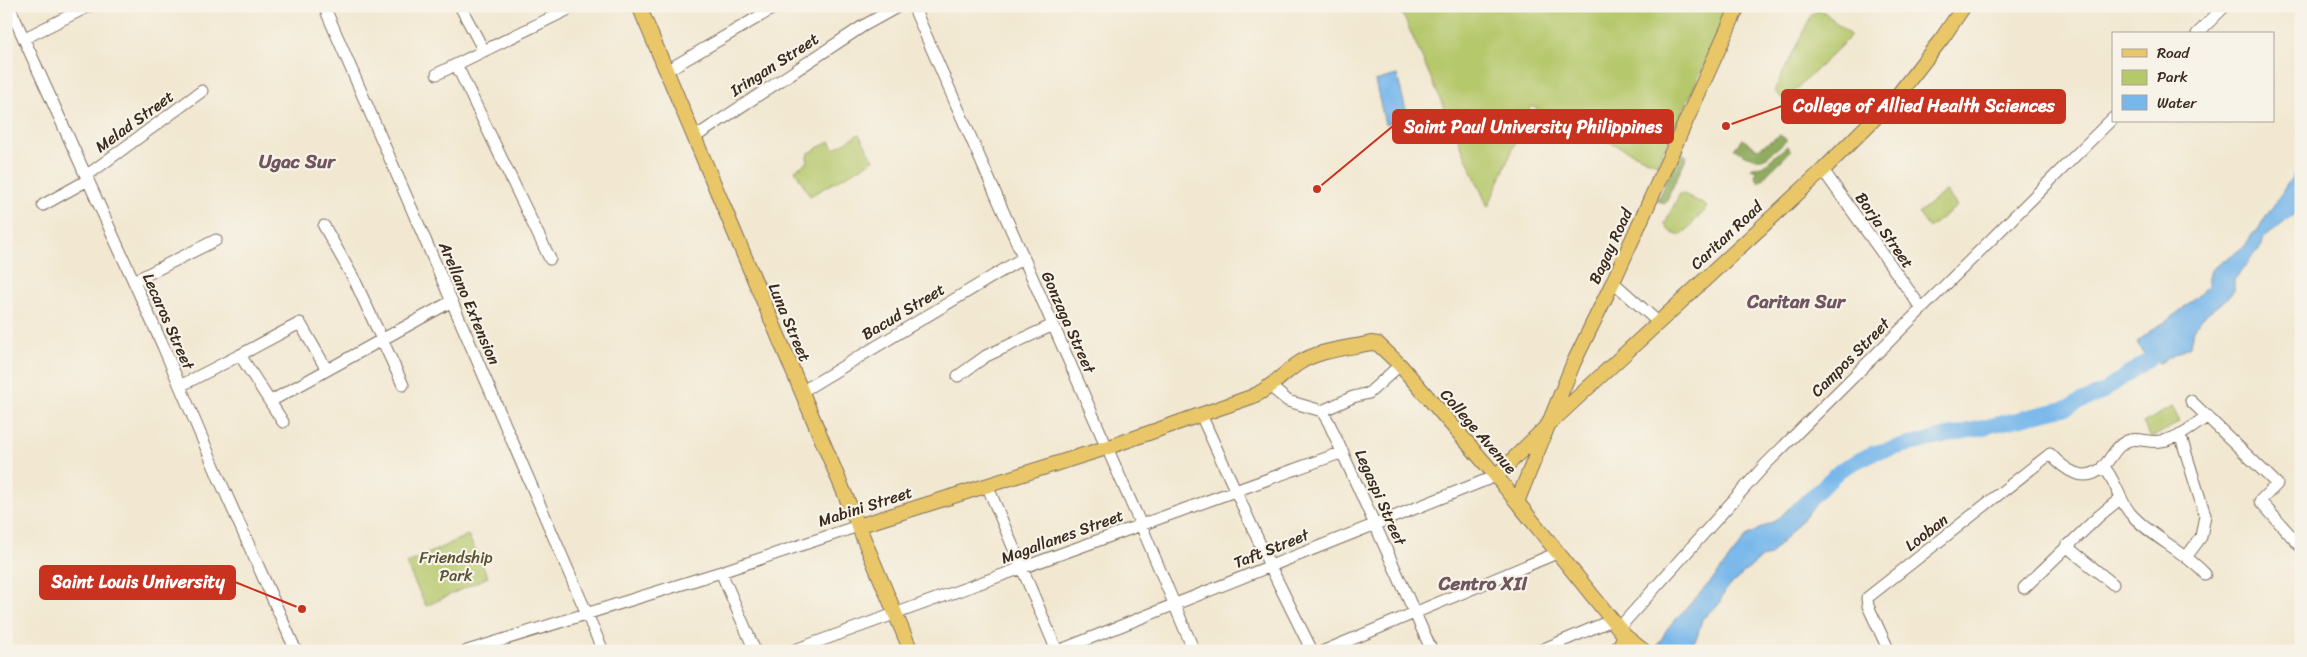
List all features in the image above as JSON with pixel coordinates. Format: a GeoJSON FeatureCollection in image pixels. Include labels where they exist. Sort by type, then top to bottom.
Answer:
{"type":"FeatureCollection","features":[{"type":"Feature","properties":{"kind":"main road","name":"Luna Street"},"geometry":{"type":"LineString","coordinates":[[639,6],[911,651]]}},
{"type":"Feature","properties":{"kind":"main road","name":"Bagay Road"},"geometry":{"type":"LineString","coordinates":[[1517,502],[1573,364],[1613,282],[1738,6]]}},
{"type":"Feature","properties":{"kind":"main road","name":"Caritan Road"},"geometry":{"type":"LineString","coordinates":[[1496,476],[1550,423],[1822,170],[1897,96],[1943,38],[1964,6]]}},
{"type":"Feature","properties":{"kind":"main road","name":"College Avenue"},"geometry":{"type":"LineString","coordinates":[[1271,387],[1299,363],[1309,358],[1371,343],[1378,344],[1400,365],[1496,476],[1627,638]]}},
{"type":"Feature","properties":{"kind":"main road","name":"Mabini Street"},"geometry":{"type":"LineString","coordinates":[[858,526],[1106,448],[1251,397],[1271,387]]}},
{"type":"Feature","properties":{"kind":"main road"},"geometry":{"type":"LineString","coordinates":[[1617,651],[1627,638]]}},
{"type":"Feature","properties":{"kind":"street","name":"Lecaros Street"},"geometry":{"type":"LineString","coordinates":[[9,6],[134,281],[296,651]]}},
{"type":"Feature","properties":{"kind":"street"},"geometry":{"type":"LineString","coordinates":[[25,38],[89,6]]}},
{"type":"Feature","properties":{"kind":"street","name":"Arellano Extension"},"geometry":{"type":"LineString","coordinates":[[324,6],[604,651]]}},
{"type":"Feature","properties":{"kind":"street"},"geometry":{"type":"LineString","coordinates":[[460,6],[484,52]]}},
{"type":"Feature","properties":{"kind":"street"},"geometry":{"type":"LineString","coordinates":[[437,74],[457,66],[575,6]]}},
{"type":"Feature","properties":{"kind":"street"},"geometry":{"type":"LineString","coordinates":[[666,71],[777,6]]}},
{"type":"Feature","properties":{"kind":"street","name":"Iringan Street"},"geometry":{"type":"LineString","coordinates":[[695,137],[863,26],[899,6]]}},
{"type":"Feature","properties":{"kind":"street","name":"Gonzaga Street"},"geometry":{"type":"LineString","coordinates":[[913,6],[1054,325],[1194,651]]}},
{"type":"Feature","properties":{"kind":"street"},"geometry":{"type":"LineString","coordinates":[[2199,32],[2225,6]]}},
{"type":"Feature","properties":{"kind":"street"},"geometry":{"type":"LineString","coordinates":[[457,66],[550,259]]}},
{"type":"Feature","properties":{"kind":"street","name":"Melad Street"},"geometry":{"type":"LineString","coordinates":[[44,205],[87,178],[202,91]]}},
{"type":"Feature","properties":{"kind":"street","name":"Campos Street"},"geometry":{"type":"LineString","coordinates":[[1627,638],[1766,464],[2112,119]]}},
{"type":"Feature","properties":{"kind":"street","name":"Borja Street"},"geometry":{"type":"LineString","coordinates":[[1822,170],[1922,309]]}},
{"type":"Feature","properties":{"kind":"street"},"geometry":{"type":"LineString","coordinates":[[324,226],[355,281],[404,385]]}},
{"type":"Feature","properties":{"kind":"street"},"geometry":{"type":"LineString","coordinates":[[134,281],[216,240]]}},
{"type":"Feature","properties":{"kind":"street","name":"Bacud Street"},"geometry":{"type":"LineString","coordinates":[[801,392],[1023,258]]}},
{"type":"Feature","properties":{"kind":"street"},"geometry":{"type":"LineString","coordinates":[[1613,282],[1658,322]]}},
{"type":"Feature","properties":{"kind":"street"},"geometry":{"type":"LineString","coordinates":[[271,401],[452,301]]}},
{"type":"Feature","properties":{"kind":"street"},"geometry":{"type":"LineString","coordinates":[[180,386],[300,323],[327,370]]}},
{"type":"Feature","properties":{"kind":"street"},"geometry":{"type":"LineString","coordinates":[[958,376],[986,356],[1054,325]]}},
{"type":"Feature","properties":{"kind":"street"},"geometry":{"type":"LineString","coordinates":[[240,355],[283,422]]}},
{"type":"Feature","properties":{"kind":"street"},"geometry":{"type":"LineString","coordinates":[[1271,387],[1288,401],[1322,411],[1353,397],[1369,393],[1400,365]]}},
{"type":"Feature","properties":{"kind":"street"},"geometry":{"type":"LineString","coordinates":[[2191,400],[2277,484],[2260,501],[2301,547]]}},
{"type":"Feature","properties":{"kind":"street","name":"Legaspi Street"},"geometry":{"type":"LineString","coordinates":[[1322,411],[1343,452],[1432,651]]}},
{"type":"Feature","properties":{"kind":"street"},"geometry":{"type":"LineString","coordinates":[[1201,415],[1270,566],[1312,651]]}},
{"type":"Feature","properties":{"kind":"street"},"geometry":{"type":"LineString","coordinates":[[2205,574],[2187,556],[2140,522],[2130,512],[2121,498],[2112,475],[2103,466],[2118,448],[2130,440],[2161,442],[2180,434],[2208,416]]}},
{"type":"Feature","properties":{"kind":"street"},"geometry":{"type":"LineString","coordinates":[[2180,434],[2205,515],[2201,537],[2187,556]]}},
{"type":"Feature","properties":{"kind":"street","name":"Magallanes Street"},"geometry":{"type":"LineString","coordinates":[[792,651],[894,612],[1023,568],[1343,452]]}},
{"type":"Feature","properties":{"kind":"street","name":"Looban"},"geometry":{"type":"LineString","coordinates":[[1889,651],[1868,606],[1867,598],[2050,454],[2061,465],[2080,476],[2097,471],[2103,466]]}},
{"type":"Feature","properties":{"kind":"street","name":"Taft Street"},"geometry":{"type":"LineString","coordinates":[[1058,651],[1496,476]]}},
{"type":"Feature","properties":{"kind":"street"},"geometry":{"type":"LineString","coordinates":[[987,485],[1058,651]]}},
{"type":"Feature","properties":{"kind":"street"},"geometry":{"type":"LineString","coordinates":[[2024,588],[2066,546],[2121,498]]}},
{"type":"Feature","properties":{"kind":"street","name":"Mabini Street"},"geometry":{"type":"LineString","coordinates":[[467,651],[721,572],[858,526]]}},
{"type":"Feature","properties":{"kind":"street"},"geometry":{"type":"LineString","coordinates":[[2066,546],[2113,584]]}},
{"type":"Feature","properties":{"kind":"street"},"geometry":{"type":"LineString","coordinates":[[1324,651],[1557,553]]}},
{"type":"Feature","properties":{"kind":"street"},"geometry":{"type":"LineString","coordinates":[[721,572],[755,651]]}},
{"type":"Feature","properties":{"kind":"street"},"geometry":{"type":"LineString","coordinates":[[1539,651],[1627,638]]}},
{"type":"Feature","properties":{"kind":"green space"},"geometry":{"type":"Polygon","coordinates":[[[1399,6],[1733,6],[1657,164],[1531,106],[1488,207],[1399,6]]]}},
{"type":"Feature","properties":{"kind":"green space"},"geometry":{"type":"Polygon","coordinates":[[[1819,10],[1824,12],[1851,36],[1784,101],[1774,91],[1812,14],[1819,10]]]}},
{"type":"Feature","properties":{"kind":"green space"},"geometry":{"type":"Polygon","coordinates":[[[859,134],[874,160],[810,196],[795,170],[808,162],[807,157],[809,153],[830,141],[834,149],[859,134]]]}},
{"type":"Feature","properties":{"kind":"green space"},"geometry":{"type":"Polygon","coordinates":[[[1780,135],[1787,140],[1763,159],[1752,158],[1734,149],[1742,139],[1758,149],[1780,135]]]}},
{"type":"Feature","properties":{"kind":"green space"},"geometry":{"type":"Polygon","coordinates":[[[1787,146],[1791,151],[1759,182],[1755,176],[1756,171],[1751,169],[1752,167],[1763,166],[1787,146]]]}},
{"type":"Feature","properties":{"kind":"green space"},"geometry":{"type":"Polygon","coordinates":[[[1679,152],[1687,156],[1665,204],[1657,200],[1679,152]]]}},
{"type":"Feature","properties":{"kind":"green space"},"geometry":{"type":"Polygon","coordinates":[[[1946,191],[1957,206],[1929,228],[1918,213],[1946,191]]]}},
{"type":"Feature","properties":{"kind":"green space"},"geometry":{"type":"Polygon","coordinates":[[[1682,193],[1705,205],[1707,208],[1682,235],[1679,235],[1669,231],[1665,224],[1679,195],[1682,193]]]}},
{"type":"Feature","properties":{"kind":"green space"},"geometry":{"type":"Polygon","coordinates":[[[2172,407],[2180,422],[2151,438],[2143,423],[2172,407]]]}},
{"type":"Feature","properties":{"kind":"green space","name":"Friendship Park"},"geometry":{"type":"Polygon","coordinates":[[[468,535],[488,577],[426,606],[406,564],[468,535]]]}},
{"type":"Feature","properties":{"kind":"water"},"geometry":{"type":"Polygon","coordinates":[[[1397,75],[1408,118],[1385,124],[1375,81],[1397,75]]]}},
{"type":"Feature","properties":{"kind":"water"},"geometry":{"type":"Polygon","coordinates":[[[2301,163],[2301,206],[2293,216],[2263,238],[2260,248],[2234,280],[2234,291],[2201,319],[2196,326],[2190,346],[2160,363],[2146,355],[2137,342],[2156,327],[2169,320],[2210,285],[2208,282],[2211,270],[2246,245],[2301,163]]]}},
{"type":"Feature","properties":{"kind":"water"},"geometry":{"type":"Polygon","coordinates":[[[1803,495],[1816,504],[1769,556],[1761,558],[1726,589],[1719,604],[1702,619],[1697,637],[1688,651],[1655,651],[1667,629],[1715,577],[1748,535],[1778,519],[1803,495]]]}},
{"type":"Feature","properties":{"kind":"waterway"},"geometry":{"type":"LineString","coordinates":[[1796,512],[1840,470],[1873,453],[2066,408],[2101,393],[2149,359],[2163,344]]}},
{"type":"Feature","properties":{"kind":"place","name":"College of Allied Health Sciences"},"geometry":{"type":"Point","coordinates":[1726,126]}},
{"type":"Feature","properties":{"kind":"place","name":"Saint Paul University Philippines"},"geometry":{"type":"Point","coordinates":[1317,189]}},
{"type":"Feature","properties":{"kind":"place","name":"Saint Louis University"},"geometry":{"type":"Point","coordinates":[302,609]}},
{"type":"Feature","properties":{"kind":"district","name":"Ugac Sur"},"geometry":{"type":"Point","coordinates":[297,161]}},
{"type":"Feature","properties":{"kind":"district","name":"Caritan Sur"},"geometry":{"type":"Point","coordinates":[1796,301]}},
{"type":"Feature","properties":{"kind":"district","name":"Centro XII"},"geometry":{"type":"Point","coordinates":[1483,583]}}]}
